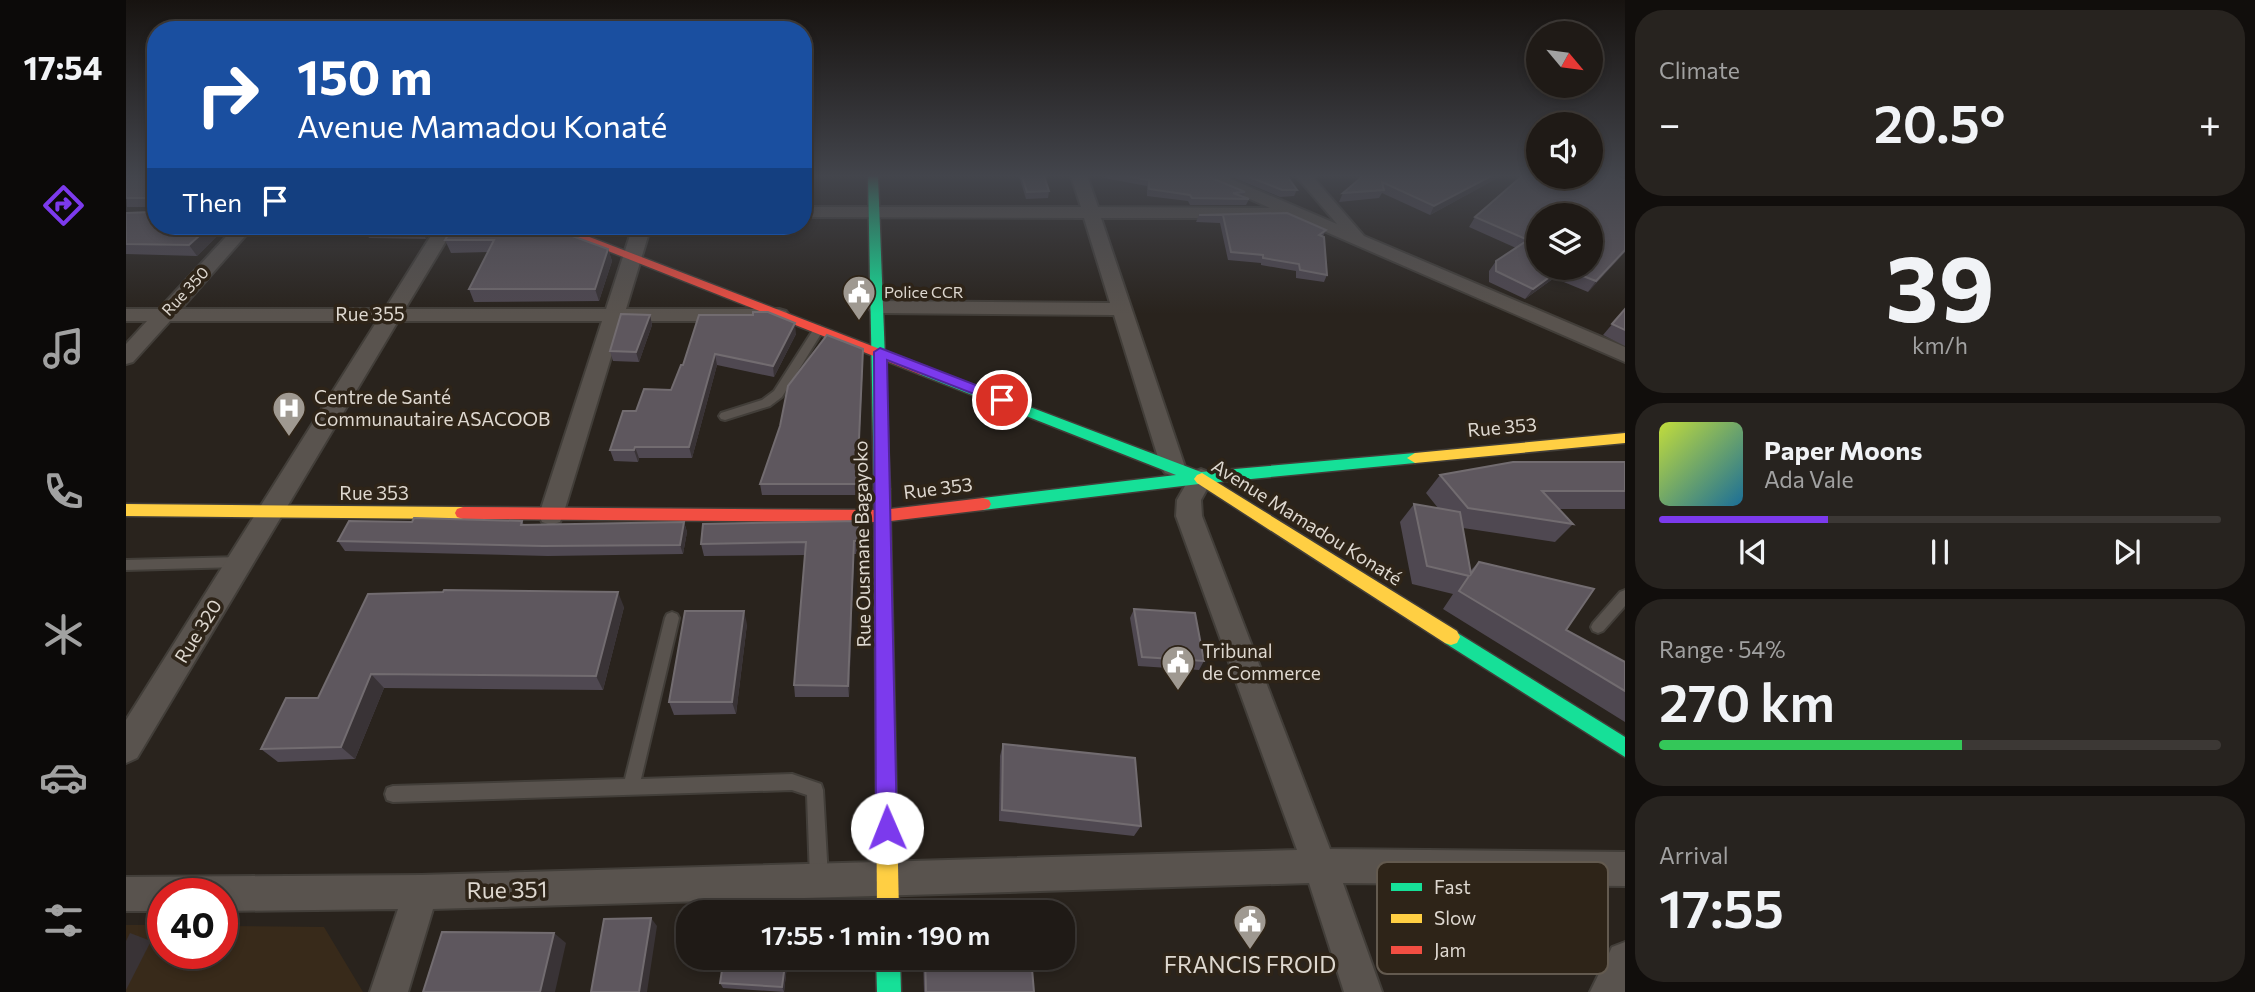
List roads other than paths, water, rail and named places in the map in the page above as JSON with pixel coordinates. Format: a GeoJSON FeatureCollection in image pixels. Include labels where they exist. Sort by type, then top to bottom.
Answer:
{"type":"FeatureCollection","features":[{"type":"Feature","properties":{"kind":"street","name":"Rue Ousmane Bagayoko"},"geometry":{"type":"LineString","coordinates":[[874,222],[880,352],[887,896]]}},
{"type":"Feature","properties":{"kind":"street"},"geometry":{"type":"LineString","coordinates":[[1093,222],[1173,467]]}},
{"type":"Feature","properties":{"kind":"street"},"geometry":{"type":"LineString","coordinates":[[1319,222],[1625,355]]}},
{"type":"Feature","properties":{"kind":"street"},"geometry":{"type":"LineString","coordinates":[[1345,222],[1361,240]]}},
{"type":"Feature","properties":{"kind":"street","name":"Rue 350"},"geometry":{"type":"LineString","coordinates":[[126,357],[238,235]]}},
{"type":"Feature","properties":{"kind":"street","name":"Rue 320"},"geometry":{"type":"LineString","coordinates":[[126,748],[440,235]]}},
{"type":"Feature","properties":{"kind":"street","name":"Avenue Mamadou Konaté"},"geometry":{"type":"LineString","coordinates":[[574,235],[1201,478],[1625,748]]}},
{"type":"Feature","properties":{"kind":"street"},"geometry":{"type":"LineString","coordinates":[[551,514],[639,235]]}},
{"type":"Feature","properties":{"kind":"street"},"geometry":{"type":"LineString","coordinates":[[878,307],[1122,309]]}},
{"type":"Feature","properties":{"kind":"street","name":"Rue 355"},"geometry":{"type":"LineString","coordinates":[[126,315],[779,315]]}},
{"type":"Feature","properties":{"kind":"street","name":"Rue 353"},"geometry":{"type":"LineString","coordinates":[[126,510],[882,516],[1201,478],[1625,438]]}},
{"type":"Feature","properties":{"kind":"street"},"geometry":{"type":"LineString","coordinates":[[1201,478],[1189,500],[1189,516],[1321,866],[1363,992]]}},
{"type":"Feature","properties":{"kind":"street","name":"Rue 351"},"geometry":{"type":"LineString","coordinates":[[126,894],[421,892],[819,882],[887,896],[1321,866],[1377,867]]}},
{"type":"Feature","properties":{"kind":"street"},"geometry":{"type":"LineString","coordinates":[[389,992],[421,892]]}},
{"type":"Feature","properties":{"kind":"street"},"geometry":{"type":"LineString","coordinates":[[1609,992],[1625,960]]}},
{"type":"Feature","properties":{"kind":"street"},"geometry":{"type":"LineString","coordinates":[[888,970],[889,992]]}},
{"type":"Feature","properties":{"kind":"lane"},"geometry":{"type":"LineString","coordinates":[[725,416],[766,403],[778,394],[819,329]]}},
{"type":"Feature","properties":{"kind":"lane"},"geometry":{"type":"LineString","coordinates":[[126,565],[240,562]]}},
{"type":"Feature","properties":{"kind":"lane"},"geometry":{"type":"LineString","coordinates":[[1598,627],[1625,596]]}},
{"type":"Feature","properties":{"kind":"lane"},"geometry":{"type":"LineString","coordinates":[[632,787],[672,618]]}},
{"type":"Feature","properties":{"kind":"lane"},"geometry":{"type":"LineString","coordinates":[[393,794],[792,782],[815,790],[819,882]]}},
{"type":"Feature","properties":{"kind":"place","name":"Police CCR"},"geometry":{"type":"Point","coordinates":[859,322]}},
{"type":"Feature","properties":{"kind":"place","name":"Centre de Santé Communautaire ASACOOB"},"geometry":{"type":"Point","coordinates":[289,438]}},
{"type":"Feature","properties":{"kind":"place","name":"Tribunal de Commerce"},"geometry":{"type":"Point","coordinates":[1178,692]}},
{"type":"Feature","properties":{"kind":"place","name":"FRANCIS FROID"},"geometry":{"type":"Point","coordinates":[1250,951]}}]}
